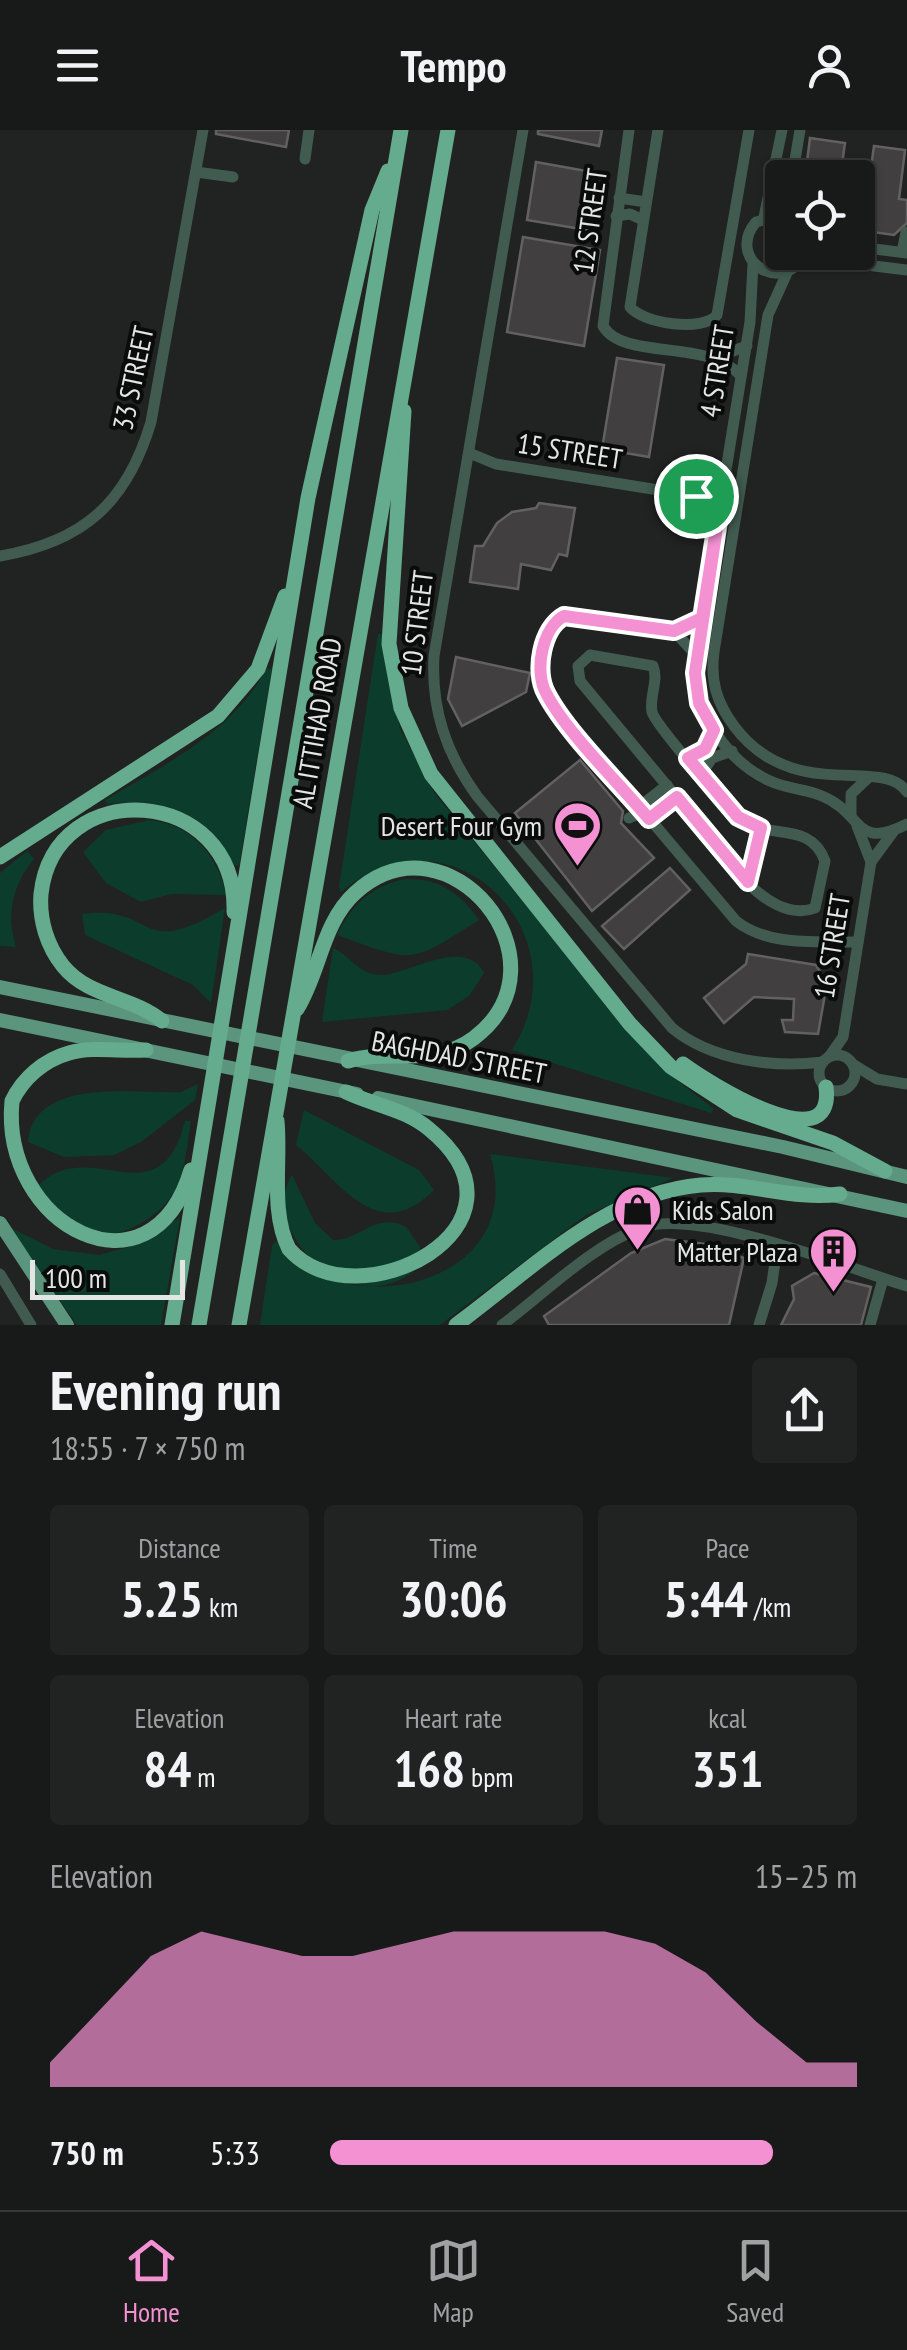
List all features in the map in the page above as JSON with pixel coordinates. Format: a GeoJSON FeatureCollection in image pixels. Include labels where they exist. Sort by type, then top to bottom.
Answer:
{"type":"FeatureCollection","features":[{"type":"Feature","properties":{"kind":"highway","name":"AL ITTIHAD ROAD"},"geometry":{"type":"LineString","coordinates":[[199,1325],[401,130]]}},
{"type":"Feature","properties":{"kind":"highway","name":"AL ITTIHAD ROAD"},"geometry":{"type":"LineString","coordinates":[[239,1325],[448,130]]}},
{"type":"Feature","properties":{"kind":"highway"},"geometry":{"type":"LineString","coordinates":[[172,1325],[298,554],[372,210],[395,158]]}},
{"type":"Feature","properties":{"kind":"highway"},"geometry":{"type":"LineString","coordinates":[[402,382],[403,450],[388,622],[402,708],[420,753],[444,794],[656,1054],[704,1091],[754,1118],[846,1149],[885,1172]]}},
{"type":"Feature","properties":{"kind":"highway"},"geometry":{"type":"LineString","coordinates":[[0,857],[192,736],[230,705],[271,642],[298,554]]}},
{"type":"Feature","properties":{"kind":"highway"},"geometry":{"type":"LineString","coordinates":[[168,1022],[84,984],[64,967],[49,943],[41,911],[44,878],[60,846],[78,829],[99,816],[143,809],[182,818],[207,838],[225,864],[234,892],[228,973]]}},
{"type":"Feature","properties":{"kind":"highway"},"geometry":{"type":"LineString","coordinates":[[292,1016],[313,979],[337,914],[365,884],[404,871],[432,871],[476,892],[500,922],[508,950],[506,990],[492,1019],[474,1038],[437,1055],[348,1061]]}},
{"type":"Feature","properties":{"kind":"highway"},"geometry":{"type":"LineString","coordinates":[[618,1008],[700,1076],[775,1114],[797,1120],[818,1115],[825,1108],[823,1083]]}},
{"type":"Feature","properties":{"kind":"highway"},"geometry":{"type":"LineString","coordinates":[[3,1169],[0,1141],[5,1116],[22,1085],[38,1069],[84,1050],[146,1050]]}},
{"type":"Feature","properties":{"kind":"highway"},"geometry":{"type":"LineString","coordinates":[[346,1092],[418,1121],[456,1161],[464,1186],[465,1212],[453,1250],[437,1271]]}},
{"type":"Feature","properties":{"kind":"highway"},"geometry":{"type":"LineString","coordinates":[[275,1102],[284,1238],[299,1265],[338,1292]]}},
{"type":"Feature","properties":{"kind":"highway"},"geometry":{"type":"LineString","coordinates":[[32,1217],[55,1233],[82,1241],[117,1239],[150,1226],[181,1194],[206,1123]]}},
{"type":"Feature","properties":{"kind":"highway"},"geometry":{"type":"LineString","coordinates":[[456,1325],[598,1220],[656,1193],[718,1184],[801,1195],[840,1194]]}},
{"type":"Feature","properties":{"kind":"main road","name":"BAGHDAD STREET"},"geometry":{"type":"LineString","coordinates":[[0,987],[348,1061],[766,1143],[907,1177]]}},
{"type":"Feature","properties":{"kind":"main road","name":"BAGHDAD STREET"},"geometry":{"type":"LineString","coordinates":[[0,1020],[907,1211]]}},
{"type":"Feature","properties":{"kind":"main road"},"geometry":{"type":"LineString","coordinates":[[0,1223],[67,1325]]}},
{"type":"Feature","properties":{"kind":"street","name":"33 STREET"},"geometry":{"type":"LineString","coordinates":[[0,556],[34,550],[68,536],[98,516],[123,488],[141,457],[155,403],[203,130]]}},
{"type":"Feature","properties":{"kind":"street"},"geometry":{"type":"LineString","coordinates":[[305,159],[309,130]]}},
{"type":"Feature","properties":{"kind":"street","name":"10 STREET"},"geometry":{"type":"LineString","coordinates":[[523,130],[433,670],[442,730],[460,771],[672,1028],[708,1050],[804,1067]]}},
{"type":"Feature","properties":{"kind":"street","name":"12 STREET"},"geometry":{"type":"LineString","coordinates":[[629,130],[602,319],[606,332],[618,340],[716,357]]}},
{"type":"Feature","properties":{"kind":"street"},"geometry":{"type":"LineString","coordinates":[[658,130],[630,301],[634,313],[710,323],[718,310],[748,130]]}},
{"type":"Feature","properties":{"kind":"street"},"geometry":{"type":"LineString","coordinates":[[764,217],[781,134],[766,130]]}},
{"type":"Feature","properties":{"kind":"street"},"geometry":{"type":"LineString","coordinates":[[795,160],[800,130]]}},
{"type":"Feature","properties":{"kind":"street"},"geometry":{"type":"LineString","coordinates":[[196,172],[233,178]]}},
{"type":"Feature","properties":{"kind":"street"},"geometry":{"type":"LineString","coordinates":[[618,198],[646,202]]}},
{"type":"Feature","properties":{"kind":"street"},"geometry":{"type":"LineString","coordinates":[[616,216],[630,214],[643,220]]}},
{"type":"Feature","properties":{"kind":"street","name":"4 STREET"},"geometry":{"type":"LineString","coordinates":[[764,217],[746,238],[753,264],[746,346],[696,655],[695,686],[714,730],[732,750],[768,780],[821,796],[855,822]]}},
{"type":"Feature","properties":{"kind":"street"},"geometry":{"type":"LineString","coordinates":[[875,246],[904,243]]}},
{"type":"Feature","properties":{"kind":"street"},"geometry":{"type":"LineString","coordinates":[[753,264],[772,274],[787,272]]}},
{"type":"Feature","properties":{"kind":"street"},"geometry":{"type":"LineString","coordinates":[[875,266],[907,270]]}},
{"type":"Feature","properties":{"kind":"street","name":"4 STREET"},"geometry":{"type":"LineString","coordinates":[[787,272],[768,315],[714,652],[713,682],[736,729],[774,763],[811,774],[885,775],[905,787]]}},
{"type":"Feature","properties":{"kind":"street"},"geometry":{"type":"LineString","coordinates":[[716,357],[746,346]]}},
{"type":"Feature","properties":{"kind":"street"},"geometry":{"type":"LineString","coordinates":[[716,357],[742,376]]}},
{"type":"Feature","properties":{"kind":"street"},"geometry":{"type":"LineString","coordinates":[[468,453],[496,464]]}},
{"type":"Feature","properties":{"kind":"street"},"geometry":{"type":"LineString","coordinates":[[466,467],[496,464]]}},
{"type":"Feature","properties":{"kind":"street","name":"15 STREET"},"geometry":{"type":"LineString","coordinates":[[496,464],[696,496]]}},
{"type":"Feature","properties":{"kind":"street"},"geometry":{"type":"LineString","coordinates":[[718,517],[696,496],[724,481]]}},
{"type":"Feature","properties":{"kind":"street"},"geometry":{"type":"LineString","coordinates":[[702,618],[674,631],[568,616],[552,625],[544,650],[540,677],[546,694],[637,815],[743,927],[761,935],[857,948]]}},
{"type":"Feature","properties":{"kind":"street"},"geometry":{"type":"LineString","coordinates":[[674,631],[696,655]]}},
{"type":"Feature","properties":{"kind":"street"},"geometry":{"type":"LineString","coordinates":[[590,656],[653,666],[653,715],[702,774],[738,817],[761,828],[804,835],[821,850],[825,861],[819,900],[812,910],[786,908],[764,898],[748,882],[580,681],[582,660],[590,656]]}},
{"type":"Feature","properties":{"kind":"street"},"geometry":{"type":"LineString","coordinates":[[688,758],[705,749],[714,730]]}},
{"type":"Feature","properties":{"kind":"street"},"geometry":{"type":"LineString","coordinates":[[702,774],[712,758],[732,750]]}},
{"type":"Feature","properties":{"kind":"street"},"geometry":{"type":"LineString","coordinates":[[869,777],[851,794],[855,822],[871,862],[902,826]]}},
{"type":"Feature","properties":{"kind":"street"},"geometry":{"type":"LineString","coordinates":[[637,815],[667,786]]}},
{"type":"Feature","properties":{"kind":"street"},"geometry":{"type":"LineString","coordinates":[[637,815],[677,797]]}},
{"type":"Feature","properties":{"kind":"street"},"geometry":{"type":"LineString","coordinates":[[855,822],[870,834],[902,826]]}},
{"type":"Feature","properties":{"kind":"street"},"geometry":{"type":"LineString","coordinates":[[748,882],[761,828]]}},
{"type":"Feature","properties":{"kind":"street","name":"16 STREET"},"geometry":{"type":"LineString","coordinates":[[843,1038],[871,862]]}},
{"type":"Feature","properties":{"kind":"street"},"geometry":{"type":"LineString","coordinates":[[823,1083],[826,1059],[843,1038]]}},
{"type":"Feature","properties":{"kind":"street"},"geometry":{"type":"LineString","coordinates":[[843,1038],[854,1079],[849,1087]]}},
{"type":"Feature","properties":{"kind":"street"},"geometry":{"type":"LineString","coordinates":[[876,1079],[835,1091],[804,1067],[840,1055],[876,1079],[907,1084]]}},
{"type":"Feature","properties":{"kind":"street"},"geometry":{"type":"LineString","coordinates":[[502,1325],[604,1248],[641,1228],[696,1222],[907,1286]]}},
{"type":"Feature","properties":{"kind":"street"},"geometry":{"type":"LineString","coordinates":[[761,1323],[772,1283],[776,1246]]}},
{"type":"Feature","properties":{"kind":"street"},"geometry":{"type":"LineString","coordinates":[[772,1283],[790,1251]]}},
{"type":"Feature","properties":{"kind":"street"},"geometry":{"type":"LineString","coordinates":[[0,1274],[31,1325]]}},
{"type":"Feature","properties":{"kind":"street"},"geometry":{"type":"LineString","coordinates":[[871,1325],[884,1279]]}},
{"type":"Feature","properties":{"kind":"green space"},"geometry":{"type":"Polygon","coordinates":[[[378,634],[382,634],[400,729],[435,794],[629,1031],[674,1078],[714,1109],[711,1113],[512,1050],[530,1006],[532,963],[519,924],[496,892],[463,870],[425,861],[383,867],[341,892],[378,634]]]}},
{"type":"Feature","properties":{"kind":"green space"},"geometry":{"type":"Polygon","coordinates":[[[267,668],[272,669],[239,866],[234,865],[211,832],[182,812],[148,804],[107,804],[105,800],[217,728],[253,691],[267,668]]]}},
{"type":"Feature","properties":{"kind":"green space"},"geometry":{"type":"Polygon","coordinates":[[[149,820],[178,828],[200,844],[217,867],[226,895],[171,894],[141,902],[106,883],[83,852],[106,830],[149,820]]]}},
{"type":"Feature","properties":{"kind":"green space"},"geometry":{"type":"Polygon","coordinates":[[[27,851],[34,859],[20,879],[13,901],[16,947],[0,946],[0,873],[27,851]]]}},
{"type":"Feature","properties":{"kind":"green space"},"geometry":{"type":"Polygon","coordinates":[[[406,879],[429,881],[448,889],[479,920],[438,945],[411,955],[382,951],[337,935],[364,898],[383,886],[406,879]]]}},
{"type":"Feature","properties":{"kind":"green space"},"geometry":{"type":"Polygon","coordinates":[[[225,908],[211,1003],[193,985],[85,935],[82,914],[124,916],[160,931],[196,923],[225,908]]]}},
{"type":"Feature","properties":{"kind":"green space"},"geometry":{"type":"Polygon","coordinates":[[[333,948],[372,974],[391,974],[449,957],[475,962],[484,973],[469,996],[447,1010],[322,1022],[333,948]]]}},
{"type":"Feature","properties":{"kind":"green space"},"geometry":{"type":"Polygon","coordinates":[[[198,1084],[195,1100],[141,1142],[114,1155],[64,1157],[28,1142],[34,1121],[48,1107],[67,1098],[114,1091],[181,1092],[198,1084]]]}},
{"type":"Feature","properties":{"kind":"green space"},"geometry":{"type":"Polygon","coordinates":[[[304,1110],[419,1170],[434,1190],[413,1206],[394,1212],[376,1210],[359,1202],[296,1145],[304,1110]]]}},
{"type":"Feature","properties":{"kind":"green space"},"geometry":{"type":"Polygon","coordinates":[[[185,1121],[191,1121],[184,1165],[175,1190],[158,1212],[131,1228],[102,1235],[88,1233],[70,1223],[37,1187],[57,1172],[78,1168],[140,1172],[158,1167],[173,1151],[185,1121]]]}},
{"type":"Feature","properties":{"kind":"green space"},"geometry":{"type":"Polygon","coordinates":[[[490,1154],[673,1178],[586,1215],[440,1325],[260,1325],[276,1241],[304,1267],[340,1282],[380,1287],[420,1280],[456,1264],[482,1237],[495,1201],[490,1154]]]}},
{"type":"Feature","properties":{"kind":"green space"},"geometry":{"type":"Polygon","coordinates":[[[292,1175],[315,1223],[333,1240],[385,1222],[406,1227],[420,1247],[416,1269],[391,1283],[365,1286],[340,1279],[317,1264],[299,1244],[287,1221],[284,1197],[292,1175]]]}},
{"type":"Feature","properties":{"kind":"green space"},"geometry":{"type":"Polygon","coordinates":[[[180,1217],[161,1325],[77,1325],[9,1227],[53,1249],[99,1255],[143,1243],[180,1217]]]}},
{"type":"Feature","properties":{"kind":"building"},"geometry":{"type":"Polygon","coordinates":[[[216,130],[289,130],[286,147],[216,134],[216,130]]]}},
{"type":"Feature","properties":{"kind":"building"},"geometry":{"type":"Polygon","coordinates":[[[538,130],[602,130],[599,146],[538,134],[538,130]]]}},
{"type":"Feature","properties":{"kind":"building"},"geometry":{"type":"Polygon","coordinates":[[[810,138],[845,143],[843,160],[807,160],[810,138]]]}},
{"type":"Feature","properties":{"kind":"building"},"geometry":{"type":"Polygon","coordinates":[[[874,146],[905,150],[899,199],[907,200],[907,223],[894,235],[875,232],[874,146]]]}},
{"type":"Feature","properties":{"kind":"building"},"geometry":{"type":"Polygon","coordinates":[[[536,162],[603,174],[593,231],[527,220],[536,162]]]}},
{"type":"Feature","properties":{"kind":"building"},"geometry":{"type":"Polygon","coordinates":[[[523,237],[600,250],[584,346],[507,332],[523,237]]]}},
{"type":"Feature","properties":{"kind":"building"},"geometry":{"type":"Polygon","coordinates":[[[617,358],[664,365],[649,457],[602,449],[617,358]]]}},
{"type":"Feature","properties":{"kind":"building"},"geometry":{"type":"Polygon","coordinates":[[[539,503],[575,508],[567,556],[559,554],[551,570],[521,564],[518,589],[470,582],[475,546],[483,546],[497,523],[512,512],[536,508],[539,503]]]}},
{"type":"Feature","properties":{"kind":"building"},"geometry":{"type":"Polygon","coordinates":[[[456,657],[530,673],[526,692],[462,726],[448,699],[456,657]]]}},
{"type":"Feature","properties":{"kind":"building"},"geometry":{"type":"Polygon","coordinates":[[[580,760],[623,811],[621,823],[654,858],[592,911],[515,813],[580,760]]]}},
{"type":"Feature","properties":{"kind":"building"},"geometry":{"type":"Polygon","coordinates":[[[670,868],[690,890],[624,949],[602,926],[670,868]]]}},
{"type":"Feature","properties":{"kind":"building"},"geometry":{"type":"Polygon","coordinates":[[[748,954],[816,965],[827,983],[818,1034],[785,1032],[782,1020],[793,1020],[794,999],[754,997],[724,1023],[704,998],[746,964],[748,954]]]}},
{"type":"Feature","properties":{"kind":"building"},"geometry":{"type":"Polygon","coordinates":[[[665,1239],[705,1244],[744,1258],[729,1325],[549,1325],[544,1316],[631,1253],[665,1239]]]}},
{"type":"Feature","properties":{"kind":"building","name":"Matter Plaza"},"geometry":{"type":"Polygon","coordinates":[[[814,1273],[871,1287],[861,1325],[781,1325],[794,1299],[792,1286],[814,1273]]]}},
{"type":"Feature","properties":{"kind":"place","name":"Desert Four Gym"},"geometry":{"type":"Point","coordinates":[577,868]}},
{"type":"Feature","properties":{"kind":"place","name":"Kids Salon"},"geometry":{"type":"Point","coordinates":[637,1252]}},
{"type":"Feature","properties":{"kind":"place","name":"Matter Plaza"},"geometry":{"type":"Point","coordinates":[833,1294]}},
{"type":"Feature","properties":{"kind":"route"},"geometry":{"type":"LineString","coordinates":[[724,481],[695,673],[699,703],[714,730],[710,744],[688,758],[738,817],[761,828],[748,882],[677,797],[649,819],[552,702],[540,677],[548,632],[564,616],[674,631],[702,618],[718,517],[696,496],[724,481]]}}]}
